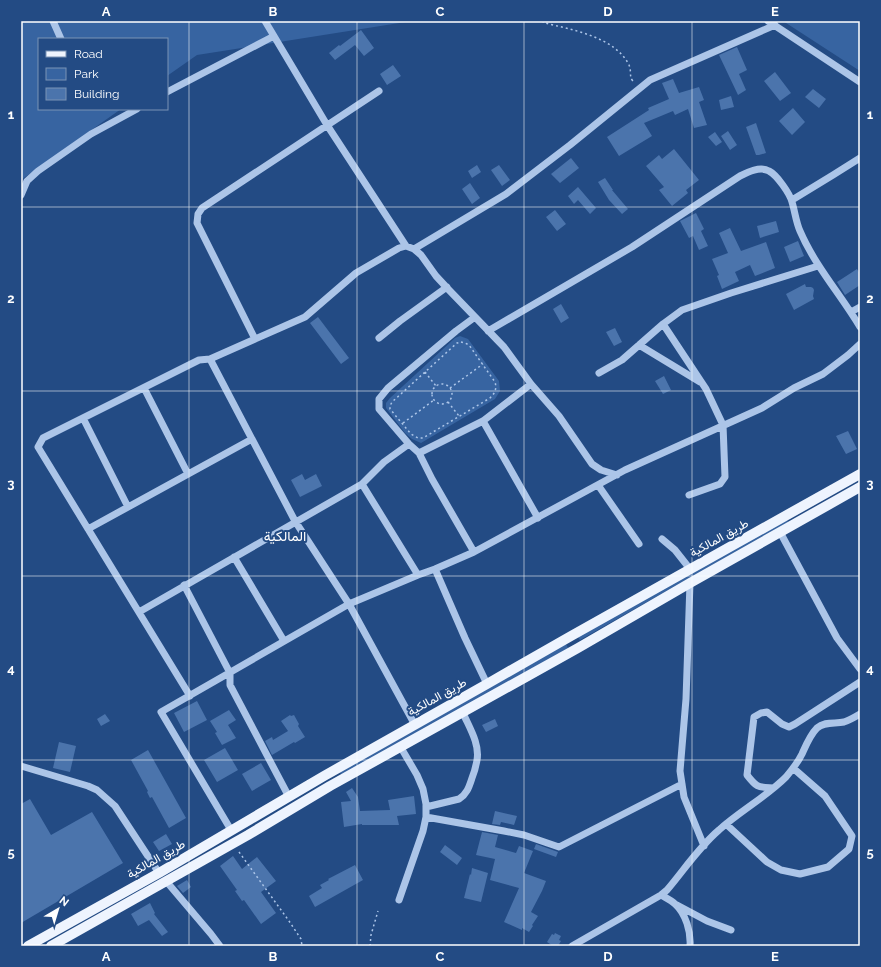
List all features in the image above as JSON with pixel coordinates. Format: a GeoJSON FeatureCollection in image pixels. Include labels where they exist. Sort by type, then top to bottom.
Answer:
{"type":"FeatureCollection","features":[{"type":"Feature","properties":{"kind":"main road","name":"طريق المالكية"},"geometry":{"type":"LineString","coordinates":[[28,946],[159,873],[324,776],[860,474]]}},
{"type":"Feature","properties":{"kind":"main road","name":"طريق المالكية"},"geometry":{"type":"LineString","coordinates":[[51,946],[400,746],[463,713],[860,487]]}},
{"type":"Feature","properties":{"kind":"main road"},"geometry":{"type":"LineString","coordinates":[[792,512],[797,522]]}},
{"type":"Feature","properties":{"kind":"main road"},"geometry":{"type":"LineString","coordinates":[[571,636],[578,648]]}},
{"type":"Feature","properties":{"kind":"main road"},"geometry":{"type":"LineString","coordinates":[[324,776],[330,786]]}},
{"type":"Feature","properties":{"kind":"main road"},"geometry":{"type":"LineString","coordinates":[[242,824],[248,834]]}},
{"type":"Feature","properties":{"kind":"street"},"geometry":{"type":"LineString","coordinates":[[53,21],[61,38]]}},
{"type":"Feature","properties":{"kind":"street"},"geometry":{"type":"LineString","coordinates":[[264,21],[327,125],[406,246],[414,249],[420,255],[436,276],[504,347],[531,384],[559,416],[592,464],[601,470],[617,475]]}},
{"type":"Feature","properties":{"kind":"street"},"geometry":{"type":"LineString","coordinates":[[414,249],[506,194],[570,145],[650,80],[772,23],[860,82]]}},
{"type":"Feature","properties":{"kind":"street"},"geometry":{"type":"LineString","coordinates":[[168,91],[274,36]]}},
{"type":"Feature","properties":{"kind":"street"},"geometry":{"type":"LineString","coordinates":[[255,339],[197,223],[198,214],[202,208],[379,91]]}},
{"type":"Feature","properties":{"kind":"street"},"geometry":{"type":"LineString","coordinates":[[21,195],[27,181],[38,171],[91,134],[135,110]]}},
{"type":"Feature","properties":{"kind":"street"},"geometry":{"type":"LineString","coordinates":[[792,200],[860,158]]}},
{"type":"Feature","properties":{"kind":"street"},"geometry":{"type":"LineString","coordinates":[[488,331],[632,247],[740,176],[756,169],[768,170],[777,177],[792,200],[800,231],[818,266],[860,327]]}},
{"type":"Feature","properties":{"kind":"street"},"geometry":{"type":"LineString","coordinates":[[190,696],[38,447],[43,438],[199,360],[210,359],[305,317],[356,274],[399,248],[406,246]]}},
{"type":"Feature","properties":{"kind":"street"},"geometry":{"type":"LineString","coordinates":[[599,373],[622,360],[663,324],[682,310],[818,266]]}},
{"type":"Feature","properties":{"kind":"street"},"geometry":{"type":"LineString","coordinates":[[378,338],[447,287]]}},
{"type":"Feature","properties":{"kind":"street"},"geometry":{"type":"LineString","coordinates":[[851,312],[860,307]]}},
{"type":"Feature","properties":{"kind":"street"},"geometry":{"type":"LineString","coordinates":[[474,552],[432,479],[419,453],[409,444],[379,409],[379,399],[388,388],[475,317]]}},
{"type":"Feature","properties":{"kind":"street"},"geometry":{"type":"LineString","coordinates":[[663,324],[706,389],[723,425],[725,477],[720,484],[689,495]]}},
{"type":"Feature","properties":{"kind":"street"},"geometry":{"type":"LineString","coordinates":[[231,830],[161,712],[349,604],[474,552],[625,470],[762,408],[794,388],[823,374],[860,344]]}},
{"type":"Feature","properties":{"kind":"street"},"geometry":{"type":"LineString","coordinates":[[639,345],[702,383]]}},
{"type":"Feature","properties":{"kind":"street"},"geometry":{"type":"LineString","coordinates":[[210,359],[295,521],[349,604],[415,725]]}},
{"type":"Feature","properties":{"kind":"street"},"geometry":{"type":"LineString","coordinates":[[419,453],[483,421],[531,384]]}},
{"type":"Feature","properties":{"kind":"street"},"geometry":{"type":"LineString","coordinates":[[144,388],[188,474]]}},
{"type":"Feature","properties":{"kind":"street"},"geometry":{"type":"LineString","coordinates":[[83,418],[128,507]]}},
{"type":"Feature","properties":{"kind":"street"},"geometry":{"type":"LineString","coordinates":[[483,421],[538,518]]}},
{"type":"Feature","properties":{"kind":"street"},"geometry":{"type":"LineString","coordinates":[[88,529],[252,439]]}},
{"type":"Feature","properties":{"kind":"street"},"geometry":{"type":"LineString","coordinates":[[139,612],[295,521],[362,484],[384,462],[409,444]]}},
{"type":"Feature","properties":{"kind":"street"},"geometry":{"type":"LineString","coordinates":[[362,484],[418,575]]}},
{"type":"Feature","properties":{"kind":"street"},"geometry":{"type":"LineString","coordinates":[[598,485],[639,544]]}},
{"type":"Feature","properties":{"kind":"street"},"geometry":{"type":"LineString","coordinates":[[780,532],[837,638],[860,669]]}},
{"type":"Feature","properties":{"kind":"street"},"geometry":{"type":"LineString","coordinates":[[662,539],[675,550],[690,569]]}},
{"type":"Feature","properties":{"kind":"street"},"geometry":{"type":"LineString","coordinates":[[234,557],[284,641]]}},
{"type":"Feature","properties":{"kind":"street"},"geometry":{"type":"LineString","coordinates":[[435,569],[465,638],[488,684]]}},
{"type":"Feature","properties":{"kind":"street"},"geometry":{"type":"LineString","coordinates":[[690,583],[686,699],[680,771],[684,797],[704,846]]}},
{"type":"Feature","properties":{"kind":"street"},"geometry":{"type":"LineString","coordinates":[[184,585],[230,673],[230,684],[289,797]]}},
{"type":"Feature","properties":{"kind":"street"},"geometry":{"type":"LineString","coordinates":[[773,788],[760,787],[753,784],[747,775],[754,717],[767,712],[782,724],[789,727],[860,682]]}},
{"type":"Feature","properties":{"kind":"street"},"geometry":{"type":"LineString","coordinates":[[426,807],[459,799],[468,790],[478,761],[478,752],[476,741],[463,713]]}},
{"type":"Feature","properties":{"kind":"street"},"geometry":{"type":"LineString","coordinates":[[572,946],[661,895],[667,890],[718,831],[773,788],[794,768],[818,727],[828,723],[842,722],[852,719],[860,714]]}},
{"type":"Feature","properties":{"kind":"street"},"geometry":{"type":"LineString","coordinates":[[399,900],[423,831],[426,817],[426,807],[417,775],[400,746]]}},
{"type":"Feature","properties":{"kind":"street"},"geometry":{"type":"LineString","coordinates":[[21,766],[97,790],[115,806],[159,873]]}},
{"type":"Feature","properties":{"kind":"street"},"geometry":{"type":"LineString","coordinates":[[726,824],[767,862],[781,870],[800,874],[828,868],[849,849],[852,836],[825,796],[794,768]]}},
{"type":"Feature","properties":{"kind":"street"},"geometry":{"type":"LineString","coordinates":[[426,817],[524,835],[559,847],[682,784]]}},
{"type":"Feature","properties":{"kind":"street"},"geometry":{"type":"LineString","coordinates":[[166,881],[220,946]]}},
{"type":"Feature","properties":{"kind":"street"},"geometry":{"type":"LineString","coordinates":[[661,895],[707,921],[730,930]]}},
{"type":"Feature","properties":{"kind":"street"},"geometry":{"type":"LineString","coordinates":[[675,904],[687,923],[690,946]]}},
{"type":"Feature","properties":{"kind":"path"},"geometry":{"type":"LineString","coordinates":[[542,21],[592,36],[612,46],[620,52],[630,66],[631,78],[638,89]]}},
{"type":"Feature","properties":{"kind":"path"},"geometry":{"type":"LineString","coordinates":[[459,343],[467,344],[483,364],[495,382],[496,387],[490,398],[418,438],[411,434],[390,409],[390,405],[425,372],[459,343]]}},
{"type":"Feature","properties":{"kind":"path"},"geometry":{"type":"LineString","coordinates":[[450,388],[483,364]]}},
{"type":"Feature","properties":{"kind":"path"},"geometry":{"type":"LineString","coordinates":[[425,372],[436,386]]}},
{"type":"Feature","properties":{"kind":"path"},"geometry":{"type":"LineString","coordinates":[[445,384],[450,388],[452,394],[448,402],[439,404],[434,400],[432,391],[436,386],[445,384]]}},
{"type":"Feature","properties":{"kind":"path"},"geometry":{"type":"LineString","coordinates":[[402,423],[434,400]]}},
{"type":"Feature","properties":{"kind":"path"},"geometry":{"type":"LineString","coordinates":[[448,402],[459,416]]}},
{"type":"Feature","properties":{"kind":"path"},"geometry":{"type":"LineString","coordinates":[[233,843],[289,921],[301,939],[302,946]]}},
{"type":"Feature","properties":{"kind":"path"},"geometry":{"type":"LineString","coordinates":[[370,946],[371,935],[378,911]]}},
{"type":"Feature","properties":{"kind":"green space"},"geometry":{"type":"Polygon","coordinates":[[[21,21],[412,21],[197,55],[168,75],[168,38],[38,38],[38,110],[120,110],[21,180],[21,21]]]}},
{"type":"Feature","properties":{"kind":"green space"},"geometry":{"type":"Polygon","coordinates":[[[783,21],[860,21],[860,71],[783,21]]]}},
{"type":"Feature","properties":{"kind":"green space"},"geometry":{"type":"Polygon","coordinates":[[[460,336],[468,339],[499,381],[500,391],[495,399],[421,443],[412,439],[405,433],[386,408],[386,403],[455,338],[460,336]]]}},
{"type":"Feature","properties":{"kind":"green space"},"geometry":{"type":"Polygon","coordinates":[[[787,519],[788,522],[580,640],[578,637],[787,519]]]}},
{"type":"Feature","properties":{"kind":"green space"},"geometry":{"type":"Polygon","coordinates":[[[566,644],[568,648],[342,776],[340,772],[566,644]]]}},
{"type":"Feature","properties":{"kind":"building"},"geometry":{"type":"Polygon","coordinates":[[[361,30],[374,48],[364,56],[355,45],[335,60],[329,53],[361,30]]]}},
{"type":"Feature","properties":{"kind":"building"},"geometry":{"type":"Polygon","coordinates":[[[737,47],[747,70],[739,74],[746,90],[738,95],[719,55],[737,47]]]}},
{"type":"Feature","properties":{"kind":"building"},"geometry":{"type":"Polygon","coordinates":[[[393,65],[401,76],[387,85],[380,74],[393,65]]]}},
{"type":"Feature","properties":{"kind":"building"},"geometry":{"type":"Polygon","coordinates":[[[775,72],[791,93],[780,101],[764,81],[775,72]]]}},
{"type":"Feature","properties":{"kind":"building"},"geometry":{"type":"Polygon","coordinates":[[[673,79],[679,93],[699,87],[704,100],[699,102],[707,125],[694,128],[688,109],[675,115],[673,111],[644,123],[652,136],[619,156],[607,137],[649,110],[648,108],[669,99],[662,83],[673,79]]]}},
{"type":"Feature","properties":{"kind":"building"},"geometry":{"type":"Polygon","coordinates":[[[813,89],[826,99],[819,108],[805,97],[813,89]]]}},
{"type":"Feature","properties":{"kind":"building"},"geometry":{"type":"Polygon","coordinates":[[[731,96],[734,107],[721,110],[719,100],[731,96]]]}},
{"type":"Feature","properties":{"kind":"building"},"geometry":{"type":"Polygon","coordinates":[[[793,108],[805,122],[792,135],[779,121],[793,108]]]}},
{"type":"Feature","properties":{"kind":"building"},"geometry":{"type":"Polygon","coordinates":[[[756,123],[766,153],[759,155],[756,155],[746,127],[756,123]]]}},
{"type":"Feature","properties":{"kind":"building"},"geometry":{"type":"Polygon","coordinates":[[[728,131],[737,145],[730,150],[721,136],[728,131]]]}},
{"type":"Feature","properties":{"kind":"building"},"geometry":{"type":"Polygon","coordinates":[[[715,132],[722,142],[716,146],[708,137],[715,132]]]}},
{"type":"Feature","properties":{"kind":"building"},"geometry":{"type":"Polygon","coordinates":[[[674,149],[699,180],[686,190],[688,193],[672,206],[659,190],[664,187],[646,166],[659,155],[662,159],[674,149]]]}},
{"type":"Feature","properties":{"kind":"building"},"geometry":{"type":"Polygon","coordinates":[[[571,158],[579,168],[560,183],[551,174],[571,158]]]}},
{"type":"Feature","properties":{"kind":"building"},"geometry":{"type":"Polygon","coordinates":[[[477,165],[481,172],[472,178],[468,171],[477,165]]]}},
{"type":"Feature","properties":{"kind":"building"},"geometry":{"type":"Polygon","coordinates":[[[499,165],[510,180],[502,186],[491,170],[499,165]]]}},
{"type":"Feature","properties":{"kind":"building"},"geometry":{"type":"Polygon","coordinates":[[[605,178],[612,190],[628,209],[622,214],[609,200],[598,182],[605,178]]]}},
{"type":"Feature","properties":{"kind":"building"},"geometry":{"type":"Polygon","coordinates":[[[470,183],[480,198],[472,204],[462,189],[470,183]]]}},
{"type":"Feature","properties":{"kind":"building"},"geometry":{"type":"Polygon","coordinates":[[[578,187],[596,208],[590,214],[578,200],[574,204],[568,196],[578,187]]]}},
{"type":"Feature","properties":{"kind":"building"},"geometry":{"type":"Polygon","coordinates":[[[555,210],[566,224],[557,231],[546,217],[555,210]]]}},
{"type":"Feature","properties":{"kind":"building"},"geometry":{"type":"Polygon","coordinates":[[[696,213],[704,229],[701,231],[708,246],[699,250],[693,236],[689,238],[680,221],[696,213]]]}},
{"type":"Feature","properties":{"kind":"building"},"geometry":{"type":"Polygon","coordinates":[[[776,221],[779,232],[760,238],[757,226],[776,221]]]}},
{"type":"Feature","properties":{"kind":"building"},"geometry":{"type":"Polygon","coordinates":[[[730,228],[741,251],[766,242],[775,268],[755,276],[750,265],[735,272],[739,281],[722,289],[717,276],[719,275],[712,259],[728,253],[719,233],[730,228]]]}},
{"type":"Feature","properties":{"kind":"building"},"geometry":{"type":"Polygon","coordinates":[[[798,241],[804,256],[790,262],[784,247],[798,241]]]}},
{"type":"Feature","properties":{"kind":"building"},"geometry":{"type":"Polygon","coordinates":[[[857,269],[860,274],[860,285],[845,295],[837,282],[857,269]]]}},
{"type":"Feature","properties":{"kind":"building"},"geometry":{"type":"Polygon","coordinates":[[[805,284],[806,287],[813,288],[814,299],[794,310],[786,294],[805,284]]]}},
{"type":"Feature","properties":{"kind":"building"},"geometry":{"type":"Polygon","coordinates":[[[561,304],[569,318],[561,323],[553,309],[561,304]]]}},
{"type":"Feature","properties":{"kind":"building"},"geometry":{"type":"Polygon","coordinates":[[[318,317],[349,358],[341,364],[310,323],[318,317]]]}},
{"type":"Feature","properties":{"kind":"building"},"geometry":{"type":"Polygon","coordinates":[[[615,328],[622,342],[614,346],[606,332],[615,328]]]}},
{"type":"Feature","properties":{"kind":"building"},"geometry":{"type":"Polygon","coordinates":[[[664,376],[671,390],[663,394],[655,381],[664,376]]]}},
{"type":"Feature","properties":{"kind":"building"},"geometry":{"type":"Polygon","coordinates":[[[848,431],[857,449],[846,454],[836,436],[848,431]]]}},
{"type":"Feature","properties":{"kind":"building"},"geometry":{"type":"Polygon","coordinates":[[[302,474],[305,480],[316,474],[322,486],[300,497],[291,480],[302,474]]]}},
{"type":"Feature","properties":{"kind":"building"},"geometry":{"type":"Polygon","coordinates":[[[197,701],[207,720],[184,732],[174,713],[197,701]]]}},
{"type":"Feature","properties":{"kind":"building"},"geometry":{"type":"Polygon","coordinates":[[[229,710],[236,720],[228,725],[236,738],[222,745],[215,733],[217,732],[210,721],[229,710]]]}},
{"type":"Feature","properties":{"kind":"building"},"geometry":{"type":"Polygon","coordinates":[[[105,714],[110,721],[101,726],[97,719],[105,714]]]}},
{"type":"Feature","properties":{"kind":"building"},"geometry":{"type":"Polygon","coordinates":[[[290,715],[294,715],[299,724],[298,726],[305,737],[272,755],[265,741],[272,737],[273,740],[288,731],[281,721],[290,715]]]}},
{"type":"Feature","properties":{"kind":"building"},"geometry":{"type":"Polygon","coordinates":[[[495,719],[498,726],[486,732],[482,725],[495,719]]]}},
{"type":"Feature","properties":{"kind":"building"},"geometry":{"type":"Polygon","coordinates":[[[59,742],[76,746],[70,772],[53,768],[59,742]]]}},
{"type":"Feature","properties":{"kind":"building"},"geometry":{"type":"Polygon","coordinates":[[[225,748],[238,770],[217,782],[204,760],[225,748]]]}},
{"type":"Feature","properties":{"kind":"building"},"geometry":{"type":"Polygon","coordinates":[[[148,750],[186,818],[169,828],[152,797],[150,798],[147,792],[148,791],[131,760],[148,750]]]}},
{"type":"Feature","properties":{"kind":"building"},"geometry":{"type":"Polygon","coordinates":[[[261,763],[271,780],[252,791],[242,774],[261,763]]]}},
{"type":"Feature","properties":{"kind":"building"},"geometry":{"type":"Polygon","coordinates":[[[352,788],[358,797],[360,811],[390,810],[388,800],[414,796],[416,814],[397,816],[399,825],[362,824],[344,827],[341,802],[351,801],[346,792],[352,788]]]}},
{"type":"Feature","properties":{"kind":"building"},"geometry":{"type":"Polygon","coordinates":[[[30,799],[51,835],[92,812],[123,863],[21,923],[21,804],[30,799]]]}},
{"type":"Feature","properties":{"kind":"building"},"geometry":{"type":"Polygon","coordinates":[[[495,811],[517,816],[514,825],[501,822],[500,825],[492,824],[495,811]]]}},
{"type":"Feature","properties":{"kind":"building"},"geometry":{"type":"Polygon","coordinates":[[[482,832],[498,835],[495,847],[516,853],[519,846],[533,851],[524,873],[546,881],[531,912],[538,916],[529,932],[504,922],[519,888],[490,880],[495,859],[476,855],[482,832]]]}},
{"type":"Feature","properties":{"kind":"building"},"geometry":{"type":"Polygon","coordinates":[[[166,834],[172,844],[159,851],[153,842],[166,834]]]}},
{"type":"Feature","properties":{"kind":"building"},"geometry":{"type":"Polygon","coordinates":[[[536,844],[558,852],[556,857],[534,849],[536,844]]]}},
{"type":"Feature","properties":{"kind":"building"},"geometry":{"type":"Polygon","coordinates":[[[445,845],[462,858],[457,865],[440,852],[445,845]]]}},
{"type":"Feature","properties":{"kind":"building"},"geometry":{"type":"Polygon","coordinates":[[[233,856],[242,869],[257,857],[276,881],[261,892],[276,913],[261,924],[244,900],[242,901],[235,891],[237,890],[220,866],[233,856]]]}},
{"type":"Feature","properties":{"kind":"building"},"geometry":{"type":"Polygon","coordinates":[[[355,865],[363,880],[315,907],[309,896],[322,888],[320,885],[329,880],[328,879],[355,865]]]}},
{"type":"Feature","properties":{"kind":"building"},"geometry":{"type":"Polygon","coordinates":[[[472,868],[488,873],[481,902],[464,898],[472,868]]]}},
{"type":"Feature","properties":{"kind":"building"},"geometry":{"type":"Polygon","coordinates":[[[187,880],[191,887],[183,893],[177,886],[187,880]]]}},
{"type":"Feature","properties":{"kind":"building"},"geometry":{"type":"Polygon","coordinates":[[[150,903],[155,913],[154,914],[168,932],[162,936],[149,920],[138,926],[131,914],[150,903]]]}},
{"type":"Feature","properties":{"kind":"building"},"geometry":{"type":"Polygon","coordinates":[[[555,933],[561,936],[559,940],[561,941],[558,946],[553,946],[547,942],[552,934],[554,935],[555,933]]]}},
{"type":"Feature","properties":{"kind":"district","name":"المالكية"},"geometry":{"type":"Point","coordinates":[285,536]}}]}
